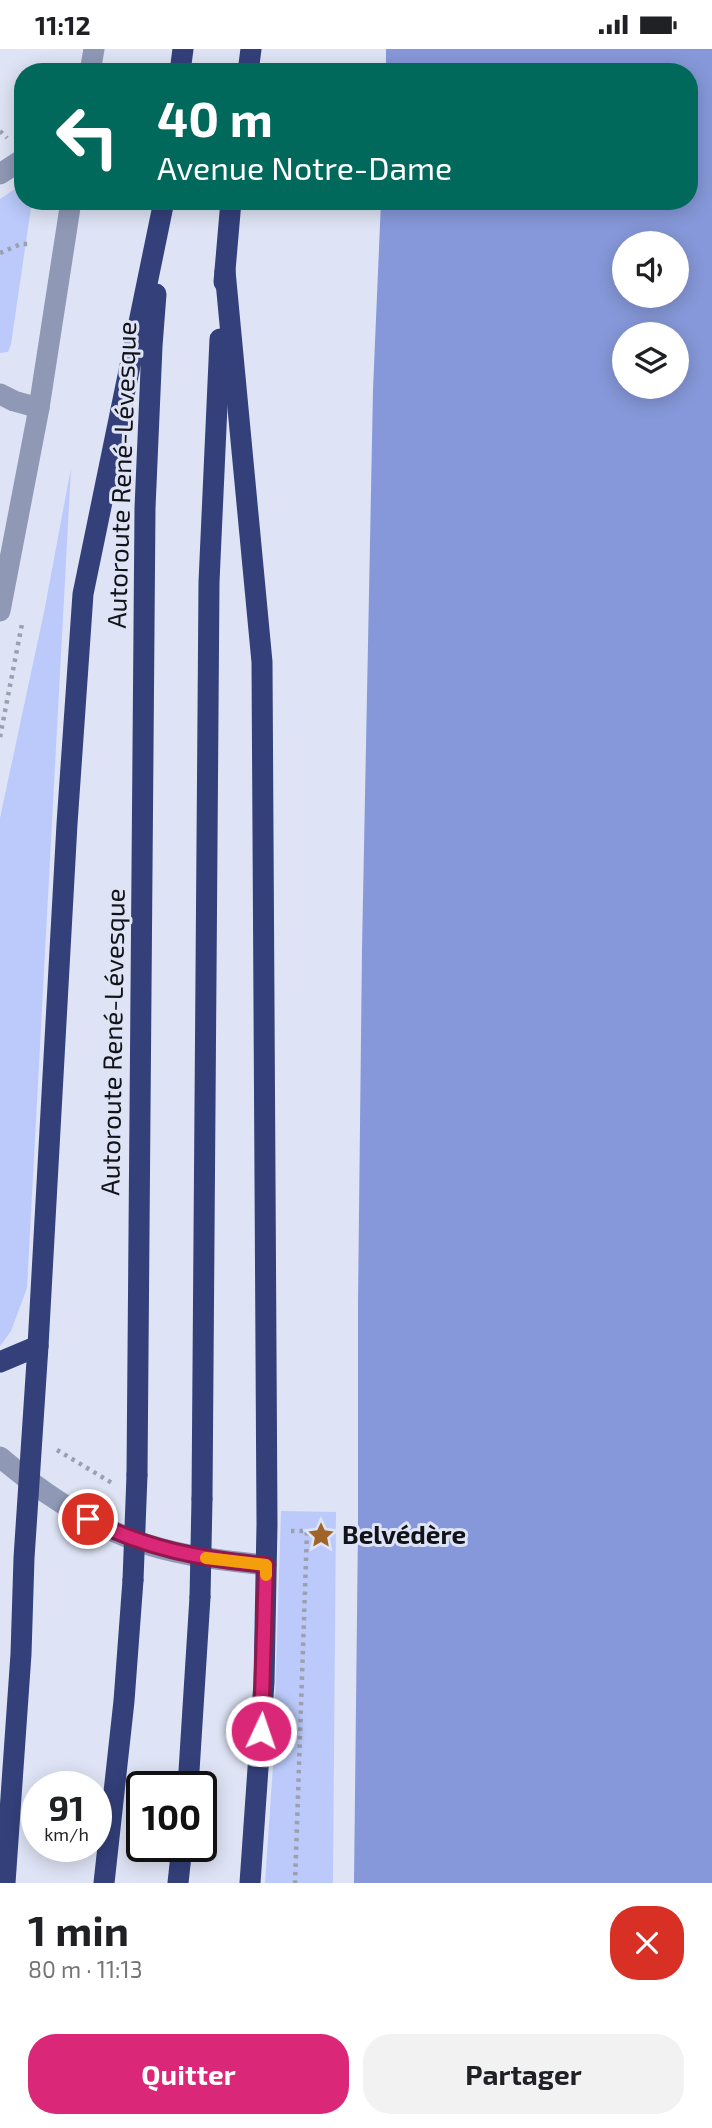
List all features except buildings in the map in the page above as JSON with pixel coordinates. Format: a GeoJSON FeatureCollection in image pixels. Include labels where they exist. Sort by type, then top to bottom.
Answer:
{"type":"FeatureCollection","features":[{"type":"Feature","properties":{"kind":"highway"},"geometry":{"type":"LineString","coordinates":[[5,1883],[20,1667],[67,812],[83,594],[162,210]]}},
{"type":"Feature","properties":{"kind":"highway","name":"Autoroute René-Lévesque"},"geometry":{"type":"LineString","coordinates":[[104,1883],[122,1726],[137,1475],[145,509],[152,346],[163,210]]}},
{"type":"Feature","properties":{"kind":"highway"},"geometry":{"type":"LineString","coordinates":[[189,1771],[200,1597],[202,1499],[209,582],[216,420],[230,210]]}},
{"type":"Feature","properties":{"kind":"highway"},"geometry":{"type":"LineString","coordinates":[[225,271],[262,662],[266,1565],[264,1682],[250,1883]]}},
{"type":"Feature","properties":{"kind":"highway"},"geometry":{"type":"LineString","coordinates":[[0,1362],[38,1346]]}},
{"type":"Feature","properties":{"kind":"highway"},"geometry":{"type":"LineString","coordinates":[[178,1883],[180,1862]]}},
{"type":"Feature","properties":{"kind":"street"},"geometry":{"type":"LineString","coordinates":[[0,611],[39,408],[70,210]]}},
{"type":"Feature","properties":{"kind":"street"},"geometry":{"type":"LineString","coordinates":[[0,394],[39,408]]}},
{"type":"Feature","properties":{"kind":"street"},"geometry":{"type":"LineString","coordinates":[[0,1457],[29,1481],[88,1519],[127,1538],[192,1556],[266,1565]]}},
{"type":"Feature","properties":{"kind":"path"},"geometry":{"type":"LineString","coordinates":[[0,131],[8,138]]}},
{"type":"Feature","properties":{"kind":"path"},"geometry":{"type":"LineString","coordinates":[[0,253],[21,244],[30,244]]}},
{"type":"Feature","properties":{"kind":"path"},"geometry":{"type":"LineString","coordinates":[[288,1531],[307,1531],[295,1883]]}},
{"type":"Feature","properties":{"kind":"shaded area"},"geometry":{"type":"Polygon","coordinates":[[[386,49],[712,49],[712,1883],[354,1883],[362,949],[373,390],[381,210],[698,210],[698,63],[386,63],[386,49]]]}},
{"type":"Feature","properties":{"kind":"shaded area"},"geometry":{"type":"Polygon","coordinates":[[[14,190],[14,210],[31,210],[11,344],[8,352],[0,353],[0,199],[14,190]]]}},
{"type":"Feature","properties":{"kind":"shaded area"},"geometry":{"type":"Polygon","coordinates":[[[71,468],[27,1288],[11,1331],[0,1346],[0,818],[44,612],[71,468]]]}},
{"type":"Feature","properties":{"kind":"shaded area"},"geometry":{"type":"Polygon","coordinates":[[[281,1511],[336,1512],[333,1883],[265,1883],[273,1766],[281,1511]]]}},
{"type":"Feature","properties":{"kind":"slow traffic"},"geometry":{"type":"LineString","coordinates":[[206,1558],[266,1565],[266,1575]]}},
{"type":"Feature","properties":{"kind":"place","name":"Belvédère"},"geometry":{"type":"Point","coordinates":[321,1535]}},
{"type":"Feature","properties":{"kind":"route"},"geometry":{"type":"LineString","coordinates":[[88,1519],[127,1538],[173,1552],[266,1565],[261,1731]]}}]}
